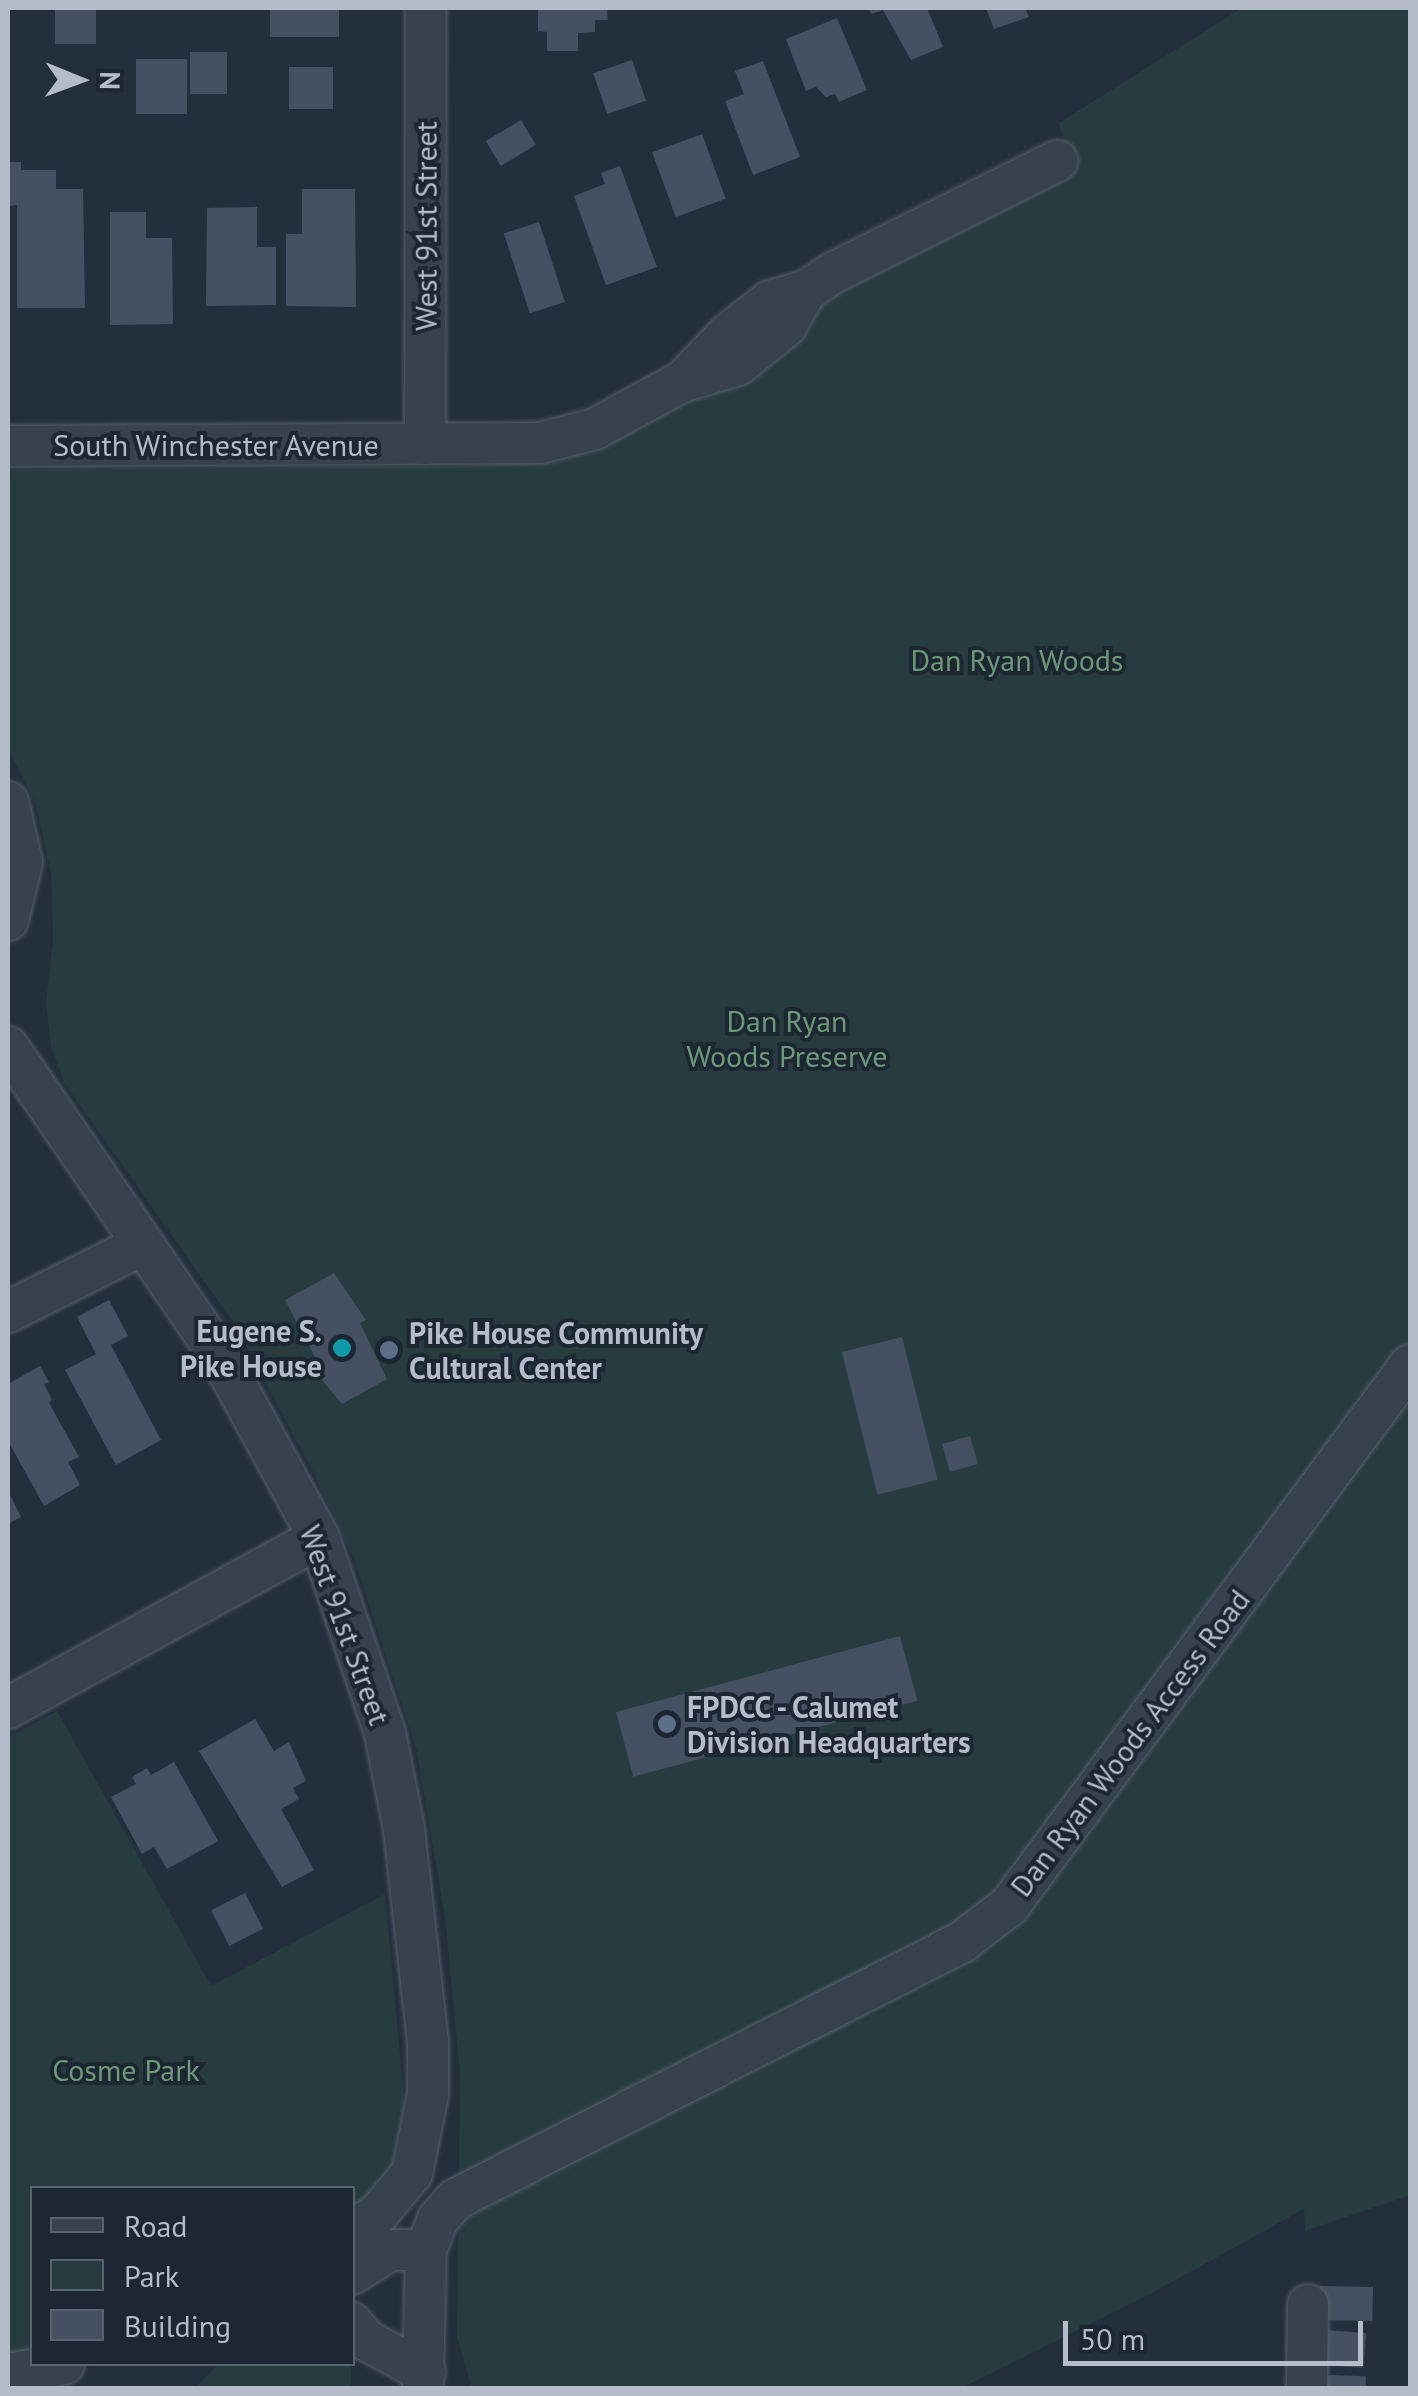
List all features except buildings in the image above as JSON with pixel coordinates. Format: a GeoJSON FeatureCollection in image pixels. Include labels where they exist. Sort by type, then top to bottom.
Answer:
{"type":"FeatureCollection","features":[{"type":"Feature","properties":{"kind":"street","name":"West 91st Street"},"geometry":{"type":"LineString","coordinates":[[425,444],[426,8]]}},
{"type":"Feature","properties":{"kind":"street","name":"South Winchester Avenue"},"geometry":{"type":"LineString","coordinates":[[8,446],[540,443],[594,429],[681,382],[727,335],[770,301],[806,291],[831,274],[1057,161]]}},
{"type":"Feature","properties":{"kind":"street"},"geometry":{"type":"LineString","coordinates":[[8,802],[22,862],[8,920]]}},
{"type":"Feature","properties":{"kind":"street","name":"West 91st Street"},"geometry":{"type":"LineString","coordinates":[[8,1048],[222,1358],[319,1538],[385,1733],[404,1829],[428,2042],[428,2094],[412,2173],[365,2222]]}},
{"type":"Feature","properties":{"kind":"street"},"geometry":{"type":"LineString","coordinates":[[8,1312],[142,1245]]}},
{"type":"Feature","properties":{"kind":"street","name":"Dan Ryan Woods Access Road"},"geometry":{"type":"LineString","coordinates":[[426,2250],[438,2218],[456,2200],[962,1942],[1009,1906],[1410,1365]]}},
{"type":"Feature","properties":{"kind":"street"},"geometry":{"type":"LineString","coordinates":[[8,1708],[319,1538]]}},
{"type":"Feature","properties":{"kind":"street"},"geometry":{"type":"LineString","coordinates":[[355,2272],[390,2250],[426,2250],[424,2380]]}},
{"type":"Feature","properties":{"kind":"street"},"geometry":{"type":"LineString","coordinates":[[1307,2388],[1308,2304]]}},
{"type":"Feature","properties":{"kind":"street"},"geometry":{"type":"LineString","coordinates":[[355,2327],[366,2340],[424,2380]]}},
{"type":"Feature","properties":{"kind":"street"},"geometry":{"type":"LineString","coordinates":[[8,2374],[53,2366]]}},
{"type":"Feature","properties":{"kind":"green space","name":"Dan Ryan Woods Preserve"},"geometry":{"type":"Polygon","coordinates":[[[1242,8],[1410,8],[1410,2195],[1305,2231],[1304,2209],[1148,2295],[961,2388],[472,2388],[457,2337],[460,2074],[445,1916],[416,1748],[355,1561],[312,1470],[235,1325],[65,1084],[51,1047],[46,1002],[53,941],[51,873],[36,805],[8,748],[8,470],[461,466],[535,463],[583,451],[747,374],[838,286],[1073,174],[1059,123],[1242,8]]]}},
{"type":"Feature","properties":{"kind":"green space","name":"Cosme Park"},"geometry":{"type":"Polygon","coordinates":[[[57,1711],[211,1986],[385,1894],[405,2108],[398,2159],[372,2201],[355,2211],[355,2186],[30,2186],[30,2366],[62,2366],[61,2388],[8,2388],[8,1737],[57,1711]]]}},
{"type":"Feature","properties":{"kind":"green space"},"geometry":{"type":"Polygon","coordinates":[[[217,2366],[351,2366],[351,2388],[195,2388],[217,2366]]]}},
{"type":"Feature","properties":{"kind":"place","name":"Eugene S. Pike House"},"geometry":{"type":"Point","coordinates":[342,1348]}},
{"type":"Feature","properties":{"kind":"place","name":"Pike House Community Cultural Center"},"geometry":{"type":"Point","coordinates":[389,1350]}},
{"type":"Feature","properties":{"kind":"place","name":"FPDCC - Calumet Division Headquarters"},"geometry":{"type":"Point","coordinates":[667,1724]}},
{"type":"Feature","properties":{"kind":"park label","name":"Dan Ryan Woods"},"geometry":{"type":"Point","coordinates":[1017,660]}}]}
